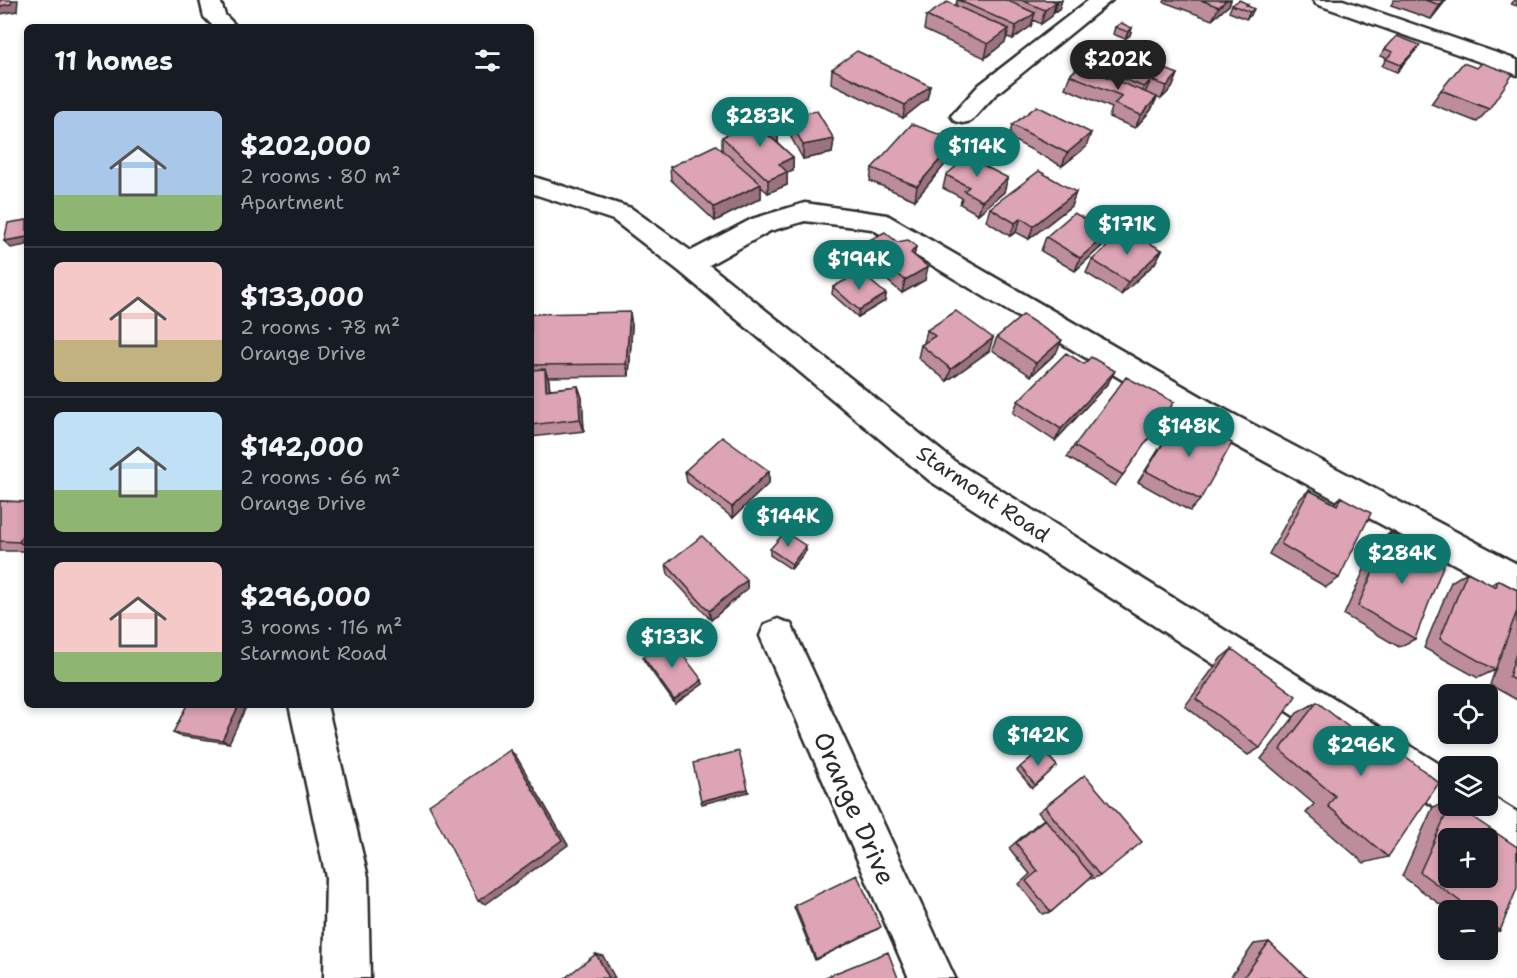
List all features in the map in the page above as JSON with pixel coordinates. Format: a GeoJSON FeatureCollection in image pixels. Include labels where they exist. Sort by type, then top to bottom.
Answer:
{"type":"FeatureCollection","features":[{"type":"Feature","properties":{"kind":"street"},"geometry":{"type":"LineString","coordinates":[[210,0],[214,17],[222,24]]}},
{"type":"Feature","properties":{"kind":"street"},"geometry":{"type":"LineString","coordinates":[[963,116],[987,90],[1102,0]]}},
{"type":"Feature","properties":{"kind":"street"},"geometry":{"type":"LineString","coordinates":[[1323,0],[1374,7],[1517,68]]}},
{"type":"Feature","properties":{"kind":"street","name":"Starmont Road"},"geometry":{"type":"LineString","coordinates":[[534,185],[622,214],[689,264],[942,471],[1438,786]]}},
{"type":"Feature","properties":{"kind":"street"},"geometry":{"type":"LineString","coordinates":[[689,264],[761,225],[805,212],[878,221],[1205,414],[1517,582]]}},
{"type":"Feature","properties":{"kind":"street","name":"Orange Drive"},"geometry":{"type":"LineString","coordinates":[[778,636],[932,978]]}},
{"type":"Feature","properties":{"kind":"street"},"geometry":{"type":"LineString","coordinates":[[309,708],[347,877],[347,978]]}},
{"type":"Feature","properties":{"kind":"street"},"geometry":{"type":"LineString","coordinates":[[1485,816],[1517,836]]}},
{"type":"Feature","properties":{"kind":"building"},"geometry":{"type":"Polygon","coordinates":[[[0,0],[12,0],[11,4],[0,6],[0,0]]]}},
{"type":"Feature","properties":{"kind":"building"},"geometry":{"type":"Polygon","coordinates":[[[958,0],[1006,0],[1035,13],[1016,26],[958,0]]]}},
{"type":"Feature","properties":{"kind":"building"},"geometry":{"type":"Polygon","coordinates":[[[1021,0],[1051,0],[1056,2],[1045,10],[1021,0]]]}},
{"type":"Feature","properties":{"kind":"building"},"geometry":{"type":"Polygon","coordinates":[[[1201,0],[1226,0],[1219,7],[1201,0]]]}},
{"type":"Feature","properties":{"kind":"building"},"geometry":{"type":"Polygon","coordinates":[[[1239,0],[1254,9],[1250,12],[1232,5],[1239,0]]]}},
{"type":"Feature","properties":{"kind":"building"},"geometry":{"type":"Polygon","coordinates":[[[1425,0],[1444,0],[1440,5],[1425,0]]]}},
{"type":"Feature","properties":{"kind":"building"},"geometry":{"type":"Polygon","coordinates":[[[947,2],[1009,29],[988,44],[926,16],[947,2]]]}},
{"type":"Feature","properties":{"kind":"building"},"geometry":{"type":"Polygon","coordinates":[[[1121,23],[1132,28],[1128,32],[1115,27],[1121,23]]]}},
{"type":"Feature","properties":{"kind":"building"},"geometry":{"type":"Polygon","coordinates":[[[1397,36],[1420,45],[1401,65],[1386,59],[1393,52],[1385,49],[1397,36]]]}},
{"type":"Feature","properties":{"kind":"building"},"geometry":{"type":"Polygon","coordinates":[[[1104,49],[1114,54],[1118,50],[1178,74],[1167,86],[1151,80],[1144,87],[1081,62],[1091,52],[1097,55],[1104,49]]]}},
{"type":"Feature","properties":{"kind":"building"},"geometry":{"type":"Polygon","coordinates":[[[857,51],[930,86],[905,105],[832,69],[857,51]]]}},
{"type":"Feature","properties":{"kind":"building"},"geometry":{"type":"Polygon","coordinates":[[[1463,63],[1477,68],[1482,63],[1513,74],[1489,109],[1441,90],[1463,63]]]}},
{"type":"Feature","properties":{"kind":"building"},"geometry":{"type":"Polygon","coordinates":[[[1080,66],[1157,97],[1141,115],[1114,104],[1122,96],[1070,75],[1080,66]]]}},
{"type":"Feature","properties":{"kind":"building"},"geometry":{"type":"Polygon","coordinates":[[[1037,106],[1091,133],[1067,153],[1012,125],[1037,106]]]}},
{"type":"Feature","properties":{"kind":"building"},"geometry":{"type":"Polygon","coordinates":[[[817,111],[834,139],[803,145],[788,116],[817,111]]]}},
{"type":"Feature","properties":{"kind":"building"},"geometry":{"type":"Polygon","coordinates":[[[765,118],[778,129],[767,134],[793,157],[779,164],[787,172],[768,180],[722,137],[765,118]]]}},
{"type":"Feature","properties":{"kind":"building"},"geometry":{"type":"Polygon","coordinates":[[[912,124],[956,141],[917,186],[872,168],[912,124]]]}},
{"type":"Feature","properties":{"kind":"building"},"geometry":{"type":"Polygon","coordinates":[[[716,145],[761,184],[714,207],[670,167],[716,145]]]}},
{"type":"Feature","properties":{"kind":"building"},"geometry":{"type":"Polygon","coordinates":[[[967,157],[1008,178],[982,201],[964,191],[969,187],[946,175],[967,157]]]}},
{"type":"Feature","properties":{"kind":"building"},"geometry":{"type":"Polygon","coordinates":[[[1039,171],[1076,192],[1033,226],[1021,218],[1015,223],[990,208],[1039,171]]]}},
{"type":"Feature","properties":{"kind":"building"},"geometry":{"type":"Polygon","coordinates":[[[1074,213],[1109,232],[1080,258],[1046,237],[1074,213]]]}},
{"type":"Feature","properties":{"kind":"building"},"geometry":{"type":"Polygon","coordinates":[[[24,220],[24,238],[4,241],[8,223],[24,220]]]}},
{"type":"Feature","properties":{"kind":"building"},"geometry":{"type":"Polygon","coordinates":[[[1126,230],[1162,250],[1128,282],[1092,260],[1126,230]]]}},
{"type":"Feature","properties":{"kind":"building"},"geometry":{"type":"Polygon","coordinates":[[[885,232],[897,242],[908,240],[913,243],[916,247],[911,253],[928,267],[905,280],[862,244],[885,232]]]}},
{"type":"Feature","properties":{"kind":"building"},"geometry":{"type":"Polygon","coordinates":[[[860,272],[886,294],[859,310],[833,287],[860,272]]]}},
{"type":"Feature","properties":{"kind":"building"},"geometry":{"type":"Polygon","coordinates":[[[956,311],[993,338],[951,369],[921,345],[935,336],[927,330],[956,311]]]}},
{"type":"Feature","properties":{"kind":"building"},"geometry":{"type":"Polygon","coordinates":[[[630,312],[626,364],[534,365],[534,314],[630,312]]]}},
{"type":"Feature","properties":{"kind":"building"},"geometry":{"type":"Polygon","coordinates":[[[1023,315],[1062,340],[1036,363],[997,337],[1023,315]]]}},
{"type":"Feature","properties":{"kind":"building"},"geometry":{"type":"Polygon","coordinates":[[[1066,353],[1084,364],[1091,357],[1115,371],[1061,429],[1018,401],[1066,353]]]}},
{"type":"Feature","properties":{"kind":"building"},"geometry":{"type":"Polygon","coordinates":[[[545,369],[546,390],[578,386],[580,419],[534,425],[534,370],[545,369]]]}},
{"type":"Feature","properties":{"kind":"building"},"geometry":{"type":"Polygon","coordinates":[[[1126,377],[1174,402],[1123,475],[1074,446],[1126,377]]]}},
{"type":"Feature","properties":{"kind":"building"},"geometry":{"type":"Polygon","coordinates":[[[1180,416],[1232,443],[1200,500],[1146,471],[1180,416]]]}},
{"type":"Feature","properties":{"kind":"building"},"geometry":{"type":"Polygon","coordinates":[[[722,437],[769,471],[732,507],[685,471],[722,437]]]}},
{"type":"Feature","properties":{"kind":"building"},"geometry":{"type":"Polygon","coordinates":[[[1309,490],[1337,505],[1341,497],[1371,513],[1339,578],[1281,544],[1309,490]]]}},
{"type":"Feature","properties":{"kind":"building"},"geometry":{"type":"Polygon","coordinates":[[[0,501],[24,502],[24,533],[19,542],[0,541],[0,501]]]}},
{"type":"Feature","properties":{"kind":"building"},"geometry":{"type":"Polygon","coordinates":[[[785,532],[806,546],[792,564],[770,549],[785,532]]]}},
{"type":"Feature","properties":{"kind":"building"},"geometry":{"type":"Polygon","coordinates":[[[1390,533],[1445,561],[1415,639],[1358,606],[1390,533]]]}},
{"type":"Feature","properties":{"kind":"building"},"geometry":{"type":"Polygon","coordinates":[[[702,536],[747,580],[709,611],[666,564],[702,536]]]}},
{"type":"Feature","properties":{"kind":"building"},"geometry":{"type":"Polygon","coordinates":[[[1467,572],[1496,587],[1498,580],[1517,590],[1517,611],[1495,670],[1440,639],[1467,572]]]}},
{"type":"Feature","properties":{"kind":"building"},"geometry":{"type":"Polygon","coordinates":[[[670,638],[702,680],[674,700],[643,657],[670,638]]]}},
{"type":"Feature","properties":{"kind":"building"},"geometry":{"type":"Polygon","coordinates":[[[1232,649],[1296,696],[1260,748],[1196,699],[1232,649]]]}},
{"type":"Feature","properties":{"kind":"building"},"geometry":{"type":"Polygon","coordinates":[[[1517,650],[1517,682],[1509,677],[1517,650]]]}},
{"type":"Feature","properties":{"kind":"building"},"geometry":{"type":"Polygon","coordinates":[[[1317,702],[1375,748],[1383,738],[1438,784],[1388,857],[1328,806],[1335,796],[1280,750],[1317,702]]]}},
{"type":"Feature","properties":{"kind":"building"},"geometry":{"type":"Polygon","coordinates":[[[186,708],[238,708],[222,740],[173,733],[186,708]]]}},
{"type":"Feature","properties":{"kind":"building"},"geometry":{"type":"Polygon","coordinates":[[[1042,749],[1057,766],[1035,785],[1020,767],[1042,749]]]}},
{"type":"Feature","properties":{"kind":"building"},"geometry":{"type":"Polygon","coordinates":[[[510,750],[562,840],[478,901],[429,805],[510,750]]]}},
{"type":"Feature","properties":{"kind":"building"},"geometry":{"type":"Polygon","coordinates":[[[739,751],[748,789],[701,801],[693,763],[739,751]]]}},
{"type":"Feature","properties":{"kind":"building"},"geometry":{"type":"Polygon","coordinates":[[[1085,775],[1142,842],[1100,876],[1045,807],[1085,775]]]}},
{"type":"Feature","properties":{"kind":"building"},"geometry":{"type":"Polygon","coordinates":[[[1445,816],[1471,816],[1489,828],[1440,828],[1445,816]]]}},
{"type":"Feature","properties":{"kind":"building"},"geometry":{"type":"Polygon","coordinates":[[[1045,819],[1092,876],[1051,912],[1026,881],[1038,871],[1016,843],[1045,819]]]}},
{"type":"Feature","properties":{"kind":"building"},"geometry":{"type":"Polygon","coordinates":[[[1438,832],[1438,885],[1420,872],[1438,832]]]}},
{"type":"Feature","properties":{"kind":"building"},"geometry":{"type":"Polygon","coordinates":[[[1498,834],[1517,847],[1517,888],[1500,931],[1498,930],[1498,900],[1458,900],[1442,888],[1498,888],[1498,834]]]}},
{"type":"Feature","properties":{"kind":"building"},"geometry":{"type":"Polygon","coordinates":[[[857,875],[881,927],[816,959],[795,905],[857,875]]]}},
{"type":"Feature","properties":{"kind":"building"},"geometry":{"type":"Polygon","coordinates":[[[1269,942],[1307,978],[1243,978],[1269,942]]]}},
{"type":"Feature","properties":{"kind":"building"},"geometry":{"type":"Polygon","coordinates":[[[888,952],[898,978],[823,978],[888,952]]]}},
{"type":"Feature","properties":{"kind":"building"},"geometry":{"type":"Polygon","coordinates":[[[596,954],[609,978],[565,978],[596,954]]]}}]}
